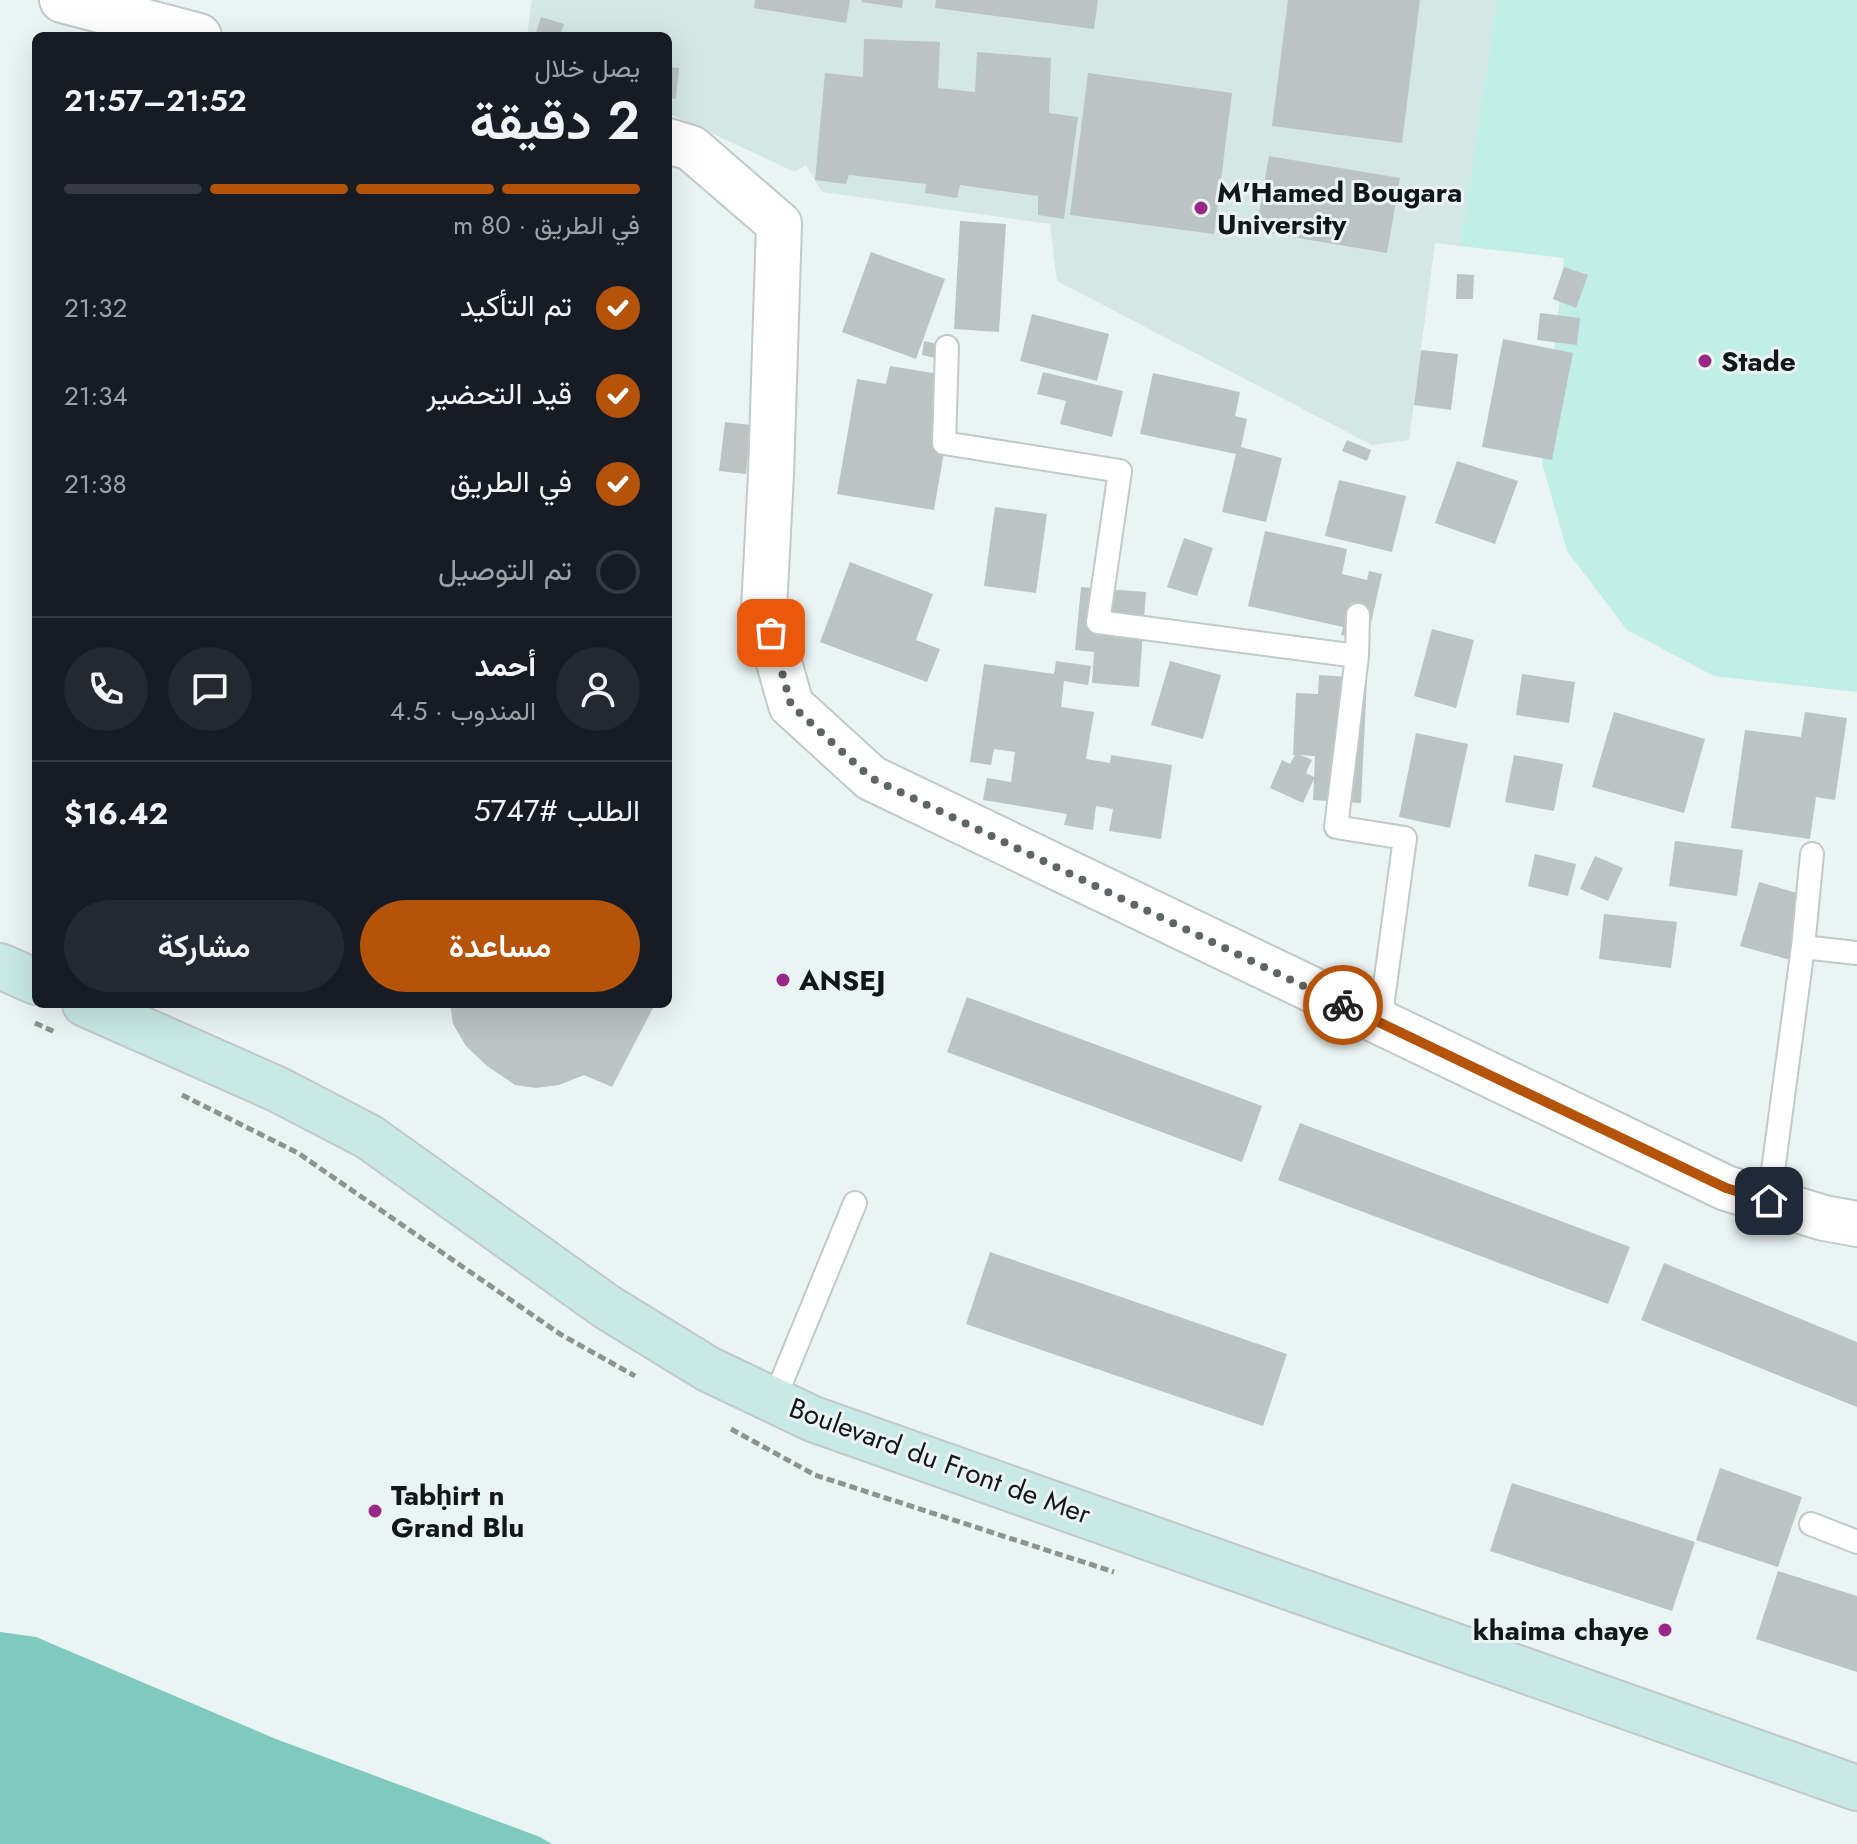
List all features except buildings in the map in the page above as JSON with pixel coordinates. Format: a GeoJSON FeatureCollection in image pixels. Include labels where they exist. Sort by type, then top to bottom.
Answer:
{"type":"FeatureCollection","features":[{"type":"Feature","properties":{"kind":"main road"},"geometry":{"type":"LineString","coordinates":[[0,966],[32,980]]}},
{"type":"Feature","properties":{"kind":"main road","name":"Boulevard du Front de Mer"},"geometry":{"type":"LineString","coordinates":[[94,1008],[279,1090],[369,1137],[607,1307],[708,1369],[828,1424],[1857,1788]]}},
{"type":"Feature","properties":{"kind":"street"},"geometry":{"type":"LineString","coordinates":[[62,0],[184,32]]}},
{"type":"Feature","properties":{"kind":"street"},"geometry":{"type":"LineString","coordinates":[[672,142],[691,148],[779,224],[764,609],[791,705],[871,778],[1726,1188],[1824,1218],[1857,1224]]}},
{"type":"Feature","properties":{"kind":"lane"},"geometry":{"type":"LineString","coordinates":[[947,347],[944,443],[1120,471],[1098,622],[1357,656]]}},
{"type":"Feature","properties":{"kind":"lane"},"geometry":{"type":"LineString","coordinates":[[1358,615],[1357,656],[1336,827],[1405,838],[1380,1022]]}},
{"type":"Feature","properties":{"kind":"lane"},"geometry":{"type":"LineString","coordinates":[[1769,1201],[1803,947],[1812,854]]}},
{"type":"Feature","properties":{"kind":"lane"},"geometry":{"type":"LineString","coordinates":[[1803,947],[1857,953]]}},
{"type":"Feature","properties":{"kind":"lane"},"geometry":{"type":"LineString","coordinates":[[774,1400],[855,1203]]}},
{"type":"Feature","properties":{"kind":"lane"},"geometry":{"type":"LineString","coordinates":[[1811,1524],[1857,1542]]}},
{"type":"Feature","properties":{"kind":"shaded area","name":"M'Hamed Bougara University"},"geometry":{"type":"Polygon","coordinates":[[[532,0],[1497,0],[1460,246],[1435,243],[1409,440],[1372,445],[1057,281],[1050,224],[822,192],[806,165],[795,172],[672,115],[672,32],[528,32],[532,0]]]}},
{"type":"Feature","properties":{"kind":"shaded area","name":"Stade"},"geometry":{"type":"Polygon","coordinates":[[[1497,0],[1857,0],[1857,692],[1714,676],[1627,630],[1567,551],[1542,463],[1564,258],[1460,246],[1497,0]]]}},
{"type":"Feature","properties":{"kind":"shaded area"},"geometry":{"type":"Polygon","coordinates":[[[0,1632],[36,1637],[276,1739],[552,1844],[0,1844],[0,1632]]]}},
{"type":"Feature","properties":{"kind":"way so far"},"geometry":{"type":"LineString","coordinates":[[771,633],[791,705],[871,778],[1343,1005]]}},
{"type":"Feature","properties":{"kind":"place","name":"M'Hamed Bougara University"},"geometry":{"type":"Point","coordinates":[1201,208]}},
{"type":"Feature","properties":{"kind":"place","name":"Stade"},"geometry":{"type":"Point","coordinates":[1705,361]}},
{"type":"Feature","properties":{"kind":"place","name":"ANSEJ"},"geometry":{"type":"Point","coordinates":[783,980]}},
{"type":"Feature","properties":{"kind":"place","name":"Tabḥirt n Grand Blu"},"geometry":{"type":"Point","coordinates":[375,1511]}},
{"type":"Feature","properties":{"kind":"place","name":"khaima chaye"},"geometry":{"type":"Point","coordinates":[1665,1630]}},
{"type":"Feature","properties":{"kind":"route"},"geometry":{"type":"LineString","coordinates":[[1343,1005],[1726,1188],[1769,1201]]}}]}
